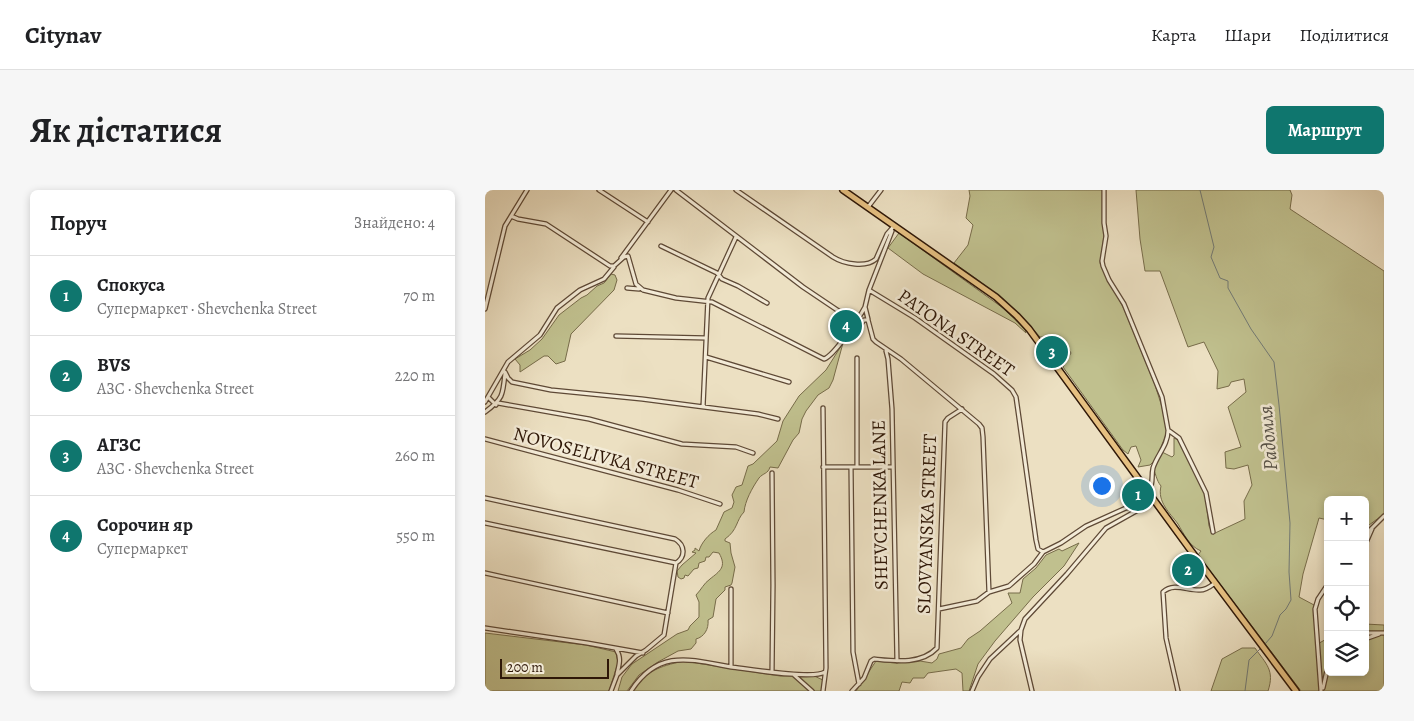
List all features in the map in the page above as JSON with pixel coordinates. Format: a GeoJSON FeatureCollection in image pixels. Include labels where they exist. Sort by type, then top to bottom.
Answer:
{"type":"FeatureCollection","features":[{"type":"Feature","properties":{"kind":"main road"},"geometry":{"type":"LineString","coordinates":[[843,190],[995,297],[1029,329],[1296,691]]}},
{"type":"Feature","properties":{"kind":"street"},"geometry":{"type":"LineString","coordinates":[[485,309],[505,226],[527,190]]}},
{"type":"Feature","properties":{"kind":"street"},"geometry":{"type":"LineString","coordinates":[[599,190],[648,222]]}},
{"type":"Feature","properties":{"kind":"street"},"geometry":{"type":"LineString","coordinates":[[485,402],[512,358],[540,334],[557,308],[580,290],[604,279],[671,190]]}},
{"type":"Feature","properties":{"kind":"street"},"geometry":{"type":"LineString","coordinates":[[676,190],[809,292],[855,322],[859,327]]}},
{"type":"Feature","properties":{"kind":"street"},"geometry":{"type":"LineString","coordinates":[[736,190],[833,257],[845,263],[874,261],[887,234],[898,228]]}},
{"type":"Feature","properties":{"kind":"street"},"geometry":{"type":"LineString","coordinates":[[867,207],[881,190]]}},
{"type":"Feature","properties":{"kind":"street"},"geometry":{"type":"LineString","coordinates":[[1105,190],[1104,223],[1106,236],[1103,266],[1109,280],[1124,304],[1162,397],[1168,430],[1167,439],[1154,467],[1152,485],[1148,491]]}},
{"type":"Feature","properties":{"kind":"street"},"geometry":{"type":"LineString","coordinates":[[511,216],[546,224],[609,265],[614,266]]}},
{"type":"Feature","properties":{"kind":"street"},"geometry":{"type":"LineString","coordinates":[[627,288],[640,288],[675,298],[708,301],[824,359],[829,356],[844,338],[865,307],[869,290],[898,228]]}},
{"type":"Feature","properties":{"kind":"street"},"geometry":{"type":"LineString","coordinates":[[703,407],[708,301],[736,236]]}},
{"type":"Feature","properties":{"kind":"street"},"geometry":{"type":"LineString","coordinates":[[661,246],[717,273],[718,276],[745,289],[767,304]]}},
{"type":"Feature","properties":{"kind":"street"},"geometry":{"type":"LineString","coordinates":[[614,266],[627,256],[635,280],[640,288]]}},
{"type":"Feature","properties":{"kind":"street","name":"PATONA STREET"},"geometry":{"type":"LineString","coordinates":[[869,290],[948,341],[1001,379],[1012,390],[1022,436],[1036,540],[1038,549],[1043,552]]}},
{"type":"Feature","properties":{"kind":"street"},"geometry":{"type":"LineString","coordinates":[[865,307],[873,339],[976,420],[982,428],[989,592]]}},
{"type":"Feature","properties":{"kind":"street"},"geometry":{"type":"LineString","coordinates":[[844,338],[859,327],[864,320],[868,320]]}},
{"type":"Feature","properties":{"kind":"street"},"geometry":{"type":"LineString","coordinates":[[616,336],[706,338]]}},
{"type":"Feature","properties":{"kind":"street","name":"SHEVCHENKA LANE"},"geometry":{"type":"LineString","coordinates":[[885,350],[889,359],[892,409],[897,660]]}},
{"type":"Feature","properties":{"kind":"street"},"geometry":{"type":"LineString","coordinates":[[706,356],[789,382]]}},
{"type":"Feature","properties":{"kind":"street"},"geometry":{"type":"LineString","coordinates":[[857,358],[857,467]]}},
{"type":"Feature","properties":{"kind":"street"},"geometry":{"type":"LineString","coordinates":[[485,412],[497,404],[503,394],[506,365]]}},
{"type":"Feature","properties":{"kind":"street"},"geometry":{"type":"LineString","coordinates":[[505,372],[512,382],[534,387],[758,414],[778,419]]}},
{"type":"Feature","properties":{"kind":"street"},"geometry":{"type":"LineString","coordinates":[[489,398],[497,404],[589,419],[682,444],[736,447],[753,454]]}},
{"type":"Feature","properties":{"kind":"street"},"geometry":{"type":"LineString","coordinates":[[823,408],[826,671],[823,691]]}},
{"type":"Feature","properties":{"kind":"street","name":"SLOVYANSKA STREET"},"geometry":{"type":"LineString","coordinates":[[897,660],[919,658],[936,649],[945,422],[948,418],[962,410]]}},
{"type":"Feature","properties":{"kind":"street"},"geometry":{"type":"LineString","coordinates":[[1168,430],[1179,438],[1206,493],[1213,532]]}},
{"type":"Feature","properties":{"kind":"street","name":"NOVOSELIVKA STREET"},"geometry":{"type":"LineString","coordinates":[[485,439],[669,488],[720,504]]}},
{"type":"Feature","properties":{"kind":"street"},"geometry":{"type":"LineString","coordinates":[[823,467],[893,467]]}},
{"type":"Feature","properties":{"kind":"street"},"geometry":{"type":"LineString","coordinates":[[851,468],[853,652],[859,684]]}},
{"type":"Feature","properties":{"kind":"street"},"geometry":{"type":"LineString","coordinates":[[772,473],[772,672]]}},
{"type":"Feature","properties":{"kind":"street"},"geometry":{"type":"LineString","coordinates":[[485,498],[657,534],[679,542],[683,552],[682,558],[676,564],[664,635],[643,653],[635,656],[617,675]]}},
{"type":"Feature","properties":{"kind":"street"},"geometry":{"type":"LineString","coordinates":[[939,609],[977,600],[989,592],[1012,584],[1034,564],[1043,552],[1061,543],[1086,526],[1126,508],[1155,500]]}},
{"type":"Feature","properties":{"kind":"street"},"geometry":{"type":"LineString","coordinates":[[1032,691],[1020,640],[1023,623],[1067,574],[1101,532],[1155,500]]}},
{"type":"Feature","properties":{"kind":"street"},"geometry":{"type":"LineString","coordinates":[[1369,531],[1384,516]]}},
{"type":"Feature","properties":{"kind":"street"},"geometry":{"type":"LineString","coordinates":[[485,523],[676,564]]}},
{"type":"Feature","properties":{"kind":"street"},"geometry":{"type":"LineString","coordinates":[[1367,541],[1374,527]]}},
{"type":"Feature","properties":{"kind":"street"},"geometry":{"type":"LineString","coordinates":[[485,573],[668,613]]}},
{"type":"Feature","properties":{"kind":"street"},"geometry":{"type":"LineString","coordinates":[[1178,691],[1166,638],[1163,592],[1175,587],[1200,590],[1215,583]]}},
{"type":"Feature","properties":{"kind":"street"},"geometry":{"type":"LineString","coordinates":[[1322,691],[1315,610],[1318,598],[1327,586]]}},
{"type":"Feature","properties":{"kind":"street"},"geometry":{"type":"LineString","coordinates":[[731,589],[731,667]]}},
{"type":"Feature","properties":{"kind":"street"},"geometry":{"type":"LineString","coordinates":[[485,628],[587,642],[643,653]]}},
{"type":"Feature","properties":{"kind":"street"},"geometry":{"type":"LineString","coordinates":[[972,691],[978,677],[990,659],[1021,630]]}},
{"type":"Feature","properties":{"kind":"street"},"geometry":{"type":"LineString","coordinates":[[1369,633],[1382,633]]}},
{"type":"Feature","properties":{"kind":"street"},"geometry":{"type":"LineString","coordinates":[[1369,638],[1382,633]]}},
{"type":"Feature","properties":{"kind":"street"},"geometry":{"type":"LineString","coordinates":[[611,691],[617,675],[620,658],[616,649]]}},
{"type":"Feature","properties":{"kind":"street"},"geometry":{"type":"LineString","coordinates":[[852,691],[859,684],[874,659],[897,660]]}},
{"type":"Feature","properties":{"kind":"street"},"geometry":{"type":"LineString","coordinates":[[631,691],[642,675],[668,660],[684,660],[772,672],[817,675],[826,671]]}},
{"type":"Feature","properties":{"kind":"street"},"geometry":{"type":"LineString","coordinates":[[792,673],[812,691]]}},
{"type":"Feature","properties":{"kind":"street"},"geometry":{"type":"LineString","coordinates":[[1322,691],[1326,676]]}},
{"type":"Feature","properties":{"kind":"green space"},"geometry":{"type":"Polygon","coordinates":[[[969,190],[1103,190],[1104,236],[1100,263],[1124,309],[1155,385],[1167,432],[1160,451],[1172,457],[1174,455],[1174,438],[1178,440],[1205,493],[1209,526],[1213,534],[1245,519],[1244,501],[1252,485],[1248,465],[1234,469],[1226,468],[1225,452],[1241,447],[1228,407],[1246,392],[1244,379],[1231,382],[1229,386],[1217,389],[1218,371],[1204,342],[1188,347],[1160,271],[1145,271],[1136,190],[1290,190],[1292,195],[1290,209],[1384,271],[1384,514],[1369,525],[1369,496],[1324,496],[1324,519],[1319,518],[1303,574],[1299,597],[1314,605],[1316,645],[1324,640],[1324,676],[1369,676],[1369,624],[1384,625],[1384,691],[1301,691],[1198,555],[1201,551],[1190,543],[1165,507],[1160,492],[1161,486],[1152,466],[1154,461],[1150,465],[1138,467],[1141,460],[1136,446],[1131,447],[1128,454],[1123,450],[1063,367],[1071,353],[1060,336],[1040,337],[1000,297],[954,263],[968,245],[973,225],[966,218],[970,196],[969,190]]]}},
{"type":"Feature","properties":{"kind":"green space"},"geometry":{"type":"Polygon","coordinates":[[[899,233],[1003,308],[1025,329],[1026,333],[1015,323],[923,274],[888,248],[899,233]]]}},
{"type":"Feature","properties":{"kind":"green space"},"geometry":{"type":"Polygon","coordinates":[[[611,274],[615,275],[617,280],[614,290],[571,334],[565,361],[556,364],[548,356],[544,356],[520,372],[520,365],[515,359],[530,350],[542,339],[559,315],[597,286],[604,283],[611,274]]]}},
{"type":"Feature","properties":{"kind":"green space"},"geometry":{"type":"Polygon","coordinates":[[[843,343],[829,388],[818,395],[806,411],[799,433],[793,440],[778,468],[770,467],[759,478],[749,495],[744,512],[739,518],[735,529],[725,539],[725,541],[730,543],[735,567],[732,583],[725,587],[725,590],[716,599],[713,617],[708,620],[705,632],[696,639],[696,643],[691,649],[678,651],[658,662],[639,675],[627,691],[618,691],[622,677],[632,664],[677,634],[688,630],[699,617],[699,602],[696,595],[721,568],[722,562],[719,553],[713,552],[709,557],[706,557],[705,561],[699,563],[698,568],[694,569],[688,576],[685,575],[684,578],[678,577],[677,571],[696,553],[692,552],[695,548],[699,551],[706,539],[716,530],[724,512],[732,508],[734,502],[732,495],[736,487],[742,485],[748,466],[753,464],[777,441],[783,421],[799,396],[826,370],[843,343]]]}},
{"type":"Feature","properties":{"kind":"green space"},"geometry":{"type":"Polygon","coordinates":[[[1079,543],[1064,566],[1033,597],[995,641],[978,664],[969,691],[963,691],[962,673],[956,669],[928,673],[924,678],[913,678],[910,683],[902,682],[899,691],[856,691],[876,661],[895,663],[920,661],[932,663],[939,654],[961,648],[968,639],[1012,603],[1008,593],[1020,593],[1023,579],[1036,568],[1046,555],[1059,549],[1062,551],[1079,543]]]}},
{"type":"Feature","properties":{"kind":"green space"},"geometry":{"type":"Polygon","coordinates":[[[485,633],[586,645],[616,652],[618,663],[609,691],[485,691],[485,633]]]}},
{"type":"Feature","properties":{"kind":"green space"},"geometry":{"type":"Polygon","coordinates":[[[1242,648],[1255,648],[1266,663],[1270,672],[1268,691],[1211,691],[1222,659],[1242,648]]]}},
{"type":"Feature","properties":{"kind":"green space"},"geometry":{"type":"Polygon","coordinates":[[[683,661],[780,676],[812,675],[823,680],[822,691],[632,691],[643,678],[654,670],[683,661]]]}},
{"type":"Feature","properties":{"kind":"waterway","name":"Радомля"},"geometry":{"type":"LineString","coordinates":[[1200,190],[1214,247],[1211,257],[1220,278],[1228,281],[1228,288],[1251,329],[1274,362],[1290,523],[1289,572],[1291,600],[1280,615],[1272,636],[1265,644]]}},
{"type":"Feature","properties":{"kind":"waterway","name":"Радомля"},"geometry":{"type":"LineString","coordinates":[[1245,691],[1249,660],[1262,647]]}},
{"type":"Feature","properties":{"kind":"place","name":"Сорочин яр"},"geometry":{"type":"Point","coordinates":[846,326]}},
{"type":"Feature","properties":{"kind":"place","name":"АГЗС"},"geometry":{"type":"Point","coordinates":[1052,352]}},
{"type":"Feature","properties":{"kind":"place","name":"Спокуса"},"geometry":{"type":"Point","coordinates":[1138,495]}},
{"type":"Feature","properties":{"kind":"place","name":"BVS"},"geometry":{"type":"Point","coordinates":[1188,570]}}]}
